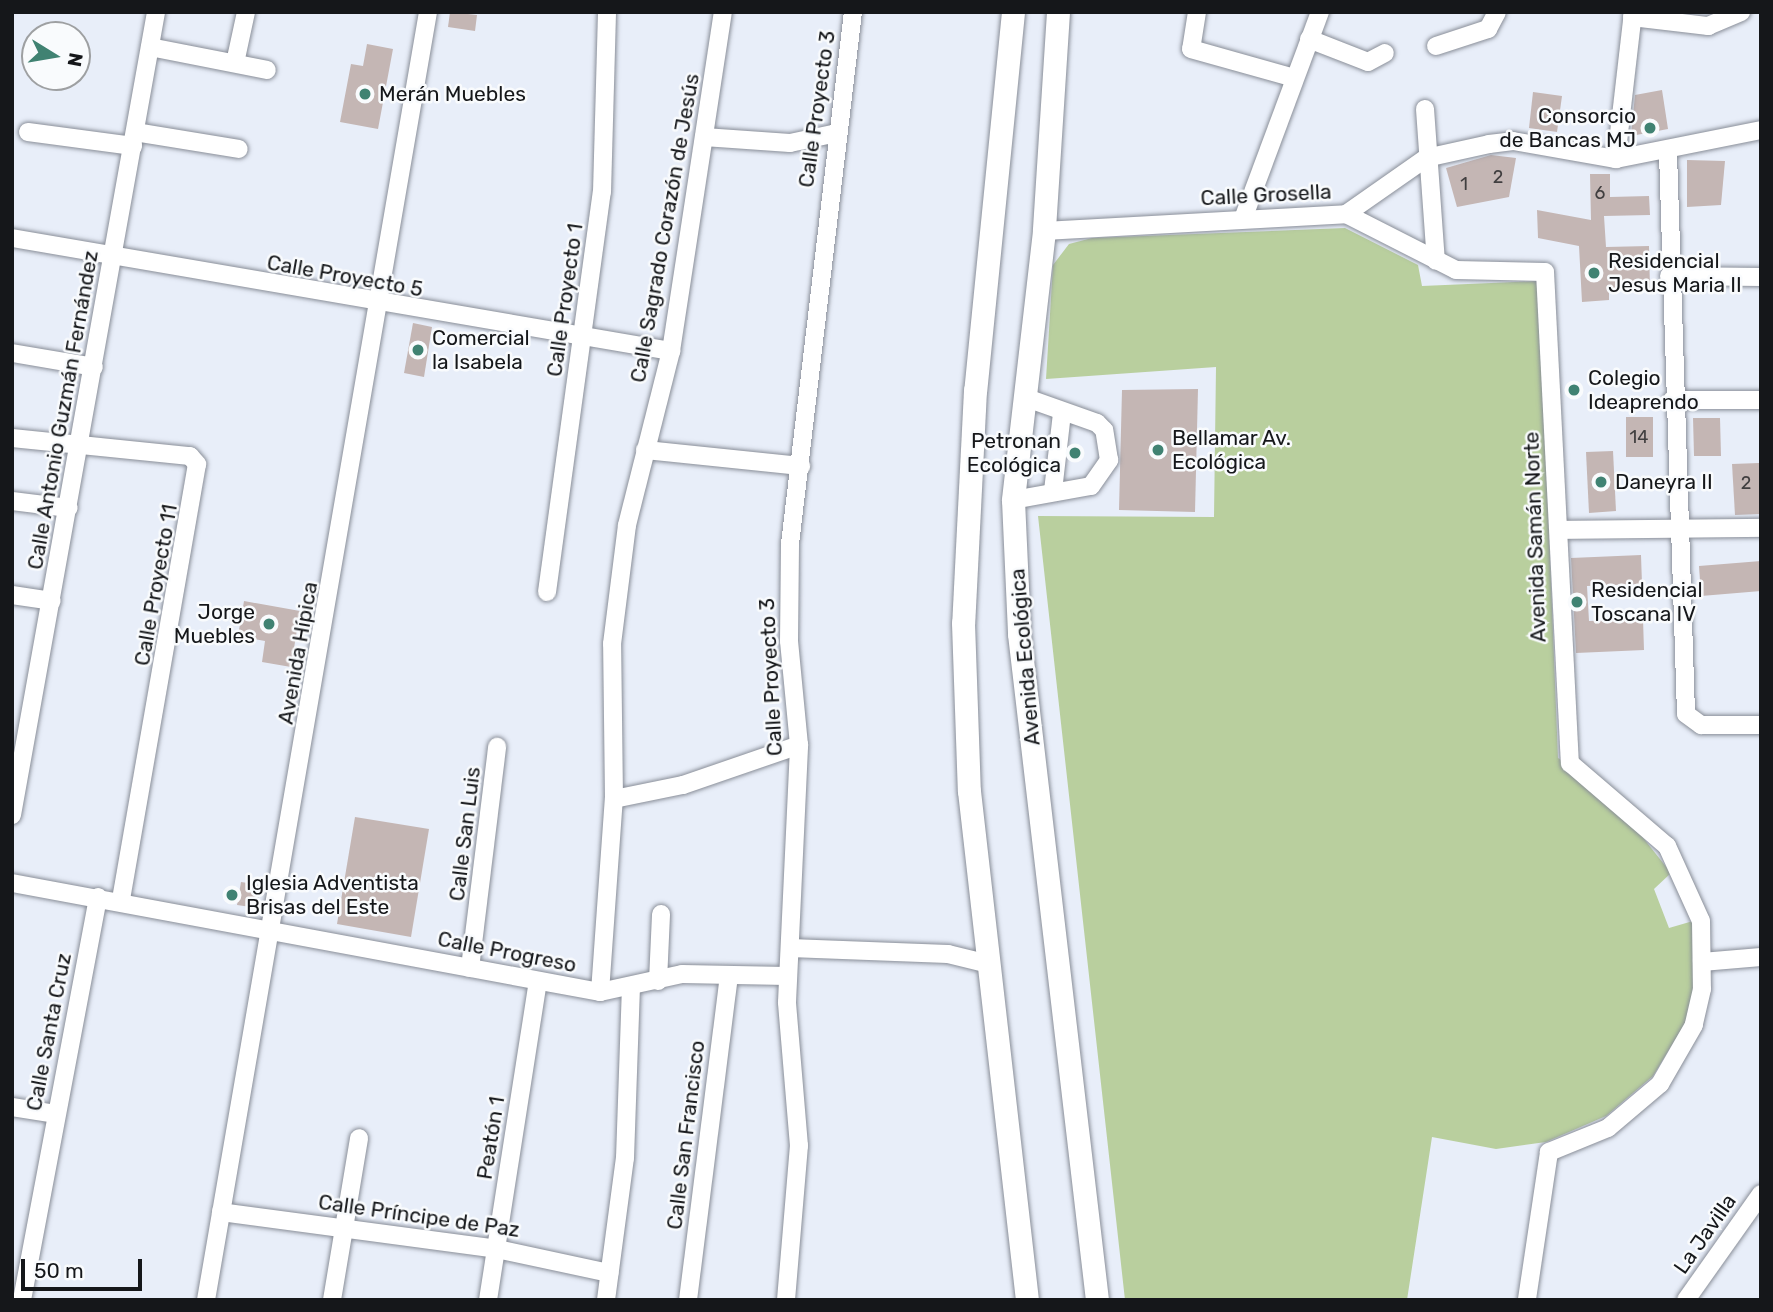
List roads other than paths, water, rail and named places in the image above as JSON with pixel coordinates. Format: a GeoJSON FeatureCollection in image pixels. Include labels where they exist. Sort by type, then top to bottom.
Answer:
{"type":"FeatureCollection","features":[{"type":"Feature","properties":{"kind":"main road"},"geometry":{"type":"LineString","coordinates":[[1013,12],[975,390],[963,623],[969,791],[1027,1300]]}},
{"type":"Feature","properties":{"kind":"main road","name":"Avenida Ecológica"},"geometry":{"type":"LineString","coordinates":[[1058,12],[1044,231],[1013,500],[1019,634],[1097,1300]]}},
{"type":"Feature","properties":{"kind":"street","name":"Calle Antonio Guzmán Fernández"},"geometry":{"type":"LineString","coordinates":[[12,814],[19,744],[52,601],[156,12]]}},
{"type":"Feature","properties":{"kind":"street"},"geometry":{"type":"LineString","coordinates":[[235,63],[246,12]]}},
{"type":"Feature","properties":{"kind":"street","name":"Avenida Hípica"},"geometry":{"type":"LineString","coordinates":[[206,1300],[274,929],[428,12]]}},
{"type":"Feature","properties":{"kind":"street","name":"Calle Proyecto 1"},"geometry":{"type":"LineString","coordinates":[[547,592],[602,192],[607,12]]}},
{"type":"Feature","properties":{"kind":"street","name":"Calle Sagrado Corazón de Jesús"},"geometry":{"type":"LineString","coordinates":[[600,992],[614,799],[612,644],[627,525],[671,351],[723,12]]}},
{"type":"Feature","properties":{"kind":"street","name":"Calle Proyecto 3"},"geometry":{"type":"LineString","coordinates":[[786,1300],[799,1146],[787,976],[799,745],[789,641],[790,544],[853,12]]}},
{"type":"Feature","properties":{"kind":"street"},"geometry":{"type":"LineString","coordinates":[[1197,12],[1191,49],[1294,78]]}},
{"type":"Feature","properties":{"kind":"street"},"geometry":{"type":"LineString","coordinates":[[1244,219],[1320,12]]}},
{"type":"Feature","properties":{"kind":"street"},"geometry":{"type":"LineString","coordinates":[[1436,46],[1488,29],[1497,12]]}},
{"type":"Feature","properties":{"kind":"street"},"geometry":{"type":"LineString","coordinates":[[1616,159],[1633,15],[1708,26],[1741,12]]}},
{"type":"Feature","properties":{"kind":"street"},"geometry":{"type":"LineString","coordinates":[[1309,39],[1368,62],[1385,53]]}},
{"type":"Feature","properties":{"kind":"street"},"geometry":{"type":"LineString","coordinates":[[150,47],[267,70]]}},
{"type":"Feature","properties":{"kind":"street"},"geometry":{"type":"LineString","coordinates":[[1425,109],[1426,158],[1436,261]]}},
{"type":"Feature","properties":{"kind":"street","name":"Calle Grosella"},"geometry":{"type":"LineString","coordinates":[[1044,231],[1346,214],[1426,158],[1513,141],[1616,159],[1668,153],[1761,130]]}},
{"type":"Feature","properties":{"kind":"street"},"geometry":{"type":"LineString","coordinates":[[28,132],[239,149]]}},
{"type":"Feature","properties":{"kind":"street"},"geometry":{"type":"LineString","coordinates":[[704,137],[790,143],[837,132]]}},
{"type":"Feature","properties":{"kind":"street"},"geometry":{"type":"LineString","coordinates":[[1668,153],[1672,400],[1686,714],[1701,725],[1761,725]]}},
{"type":"Feature","properties":{"kind":"street","name":"Avenida Samán Norte"},"geometry":{"type":"LineString","coordinates":[[1346,214],[1455,270],[1538,268],[1548,279],[1570,763],[1577,774],[1636,813],[1667,846],[1701,921],[1702,962],[1694,1025],[1660,1084],[1608,1128],[1549,1152],[1527,1300]]}},
{"type":"Feature","properties":{"kind":"street","name":"Calle Proyecto 5"},"geometry":{"type":"LineString","coordinates":[[12,238],[583,341],[671,351]]}},
{"type":"Feature","properties":{"kind":"street"},"geometry":{"type":"LineString","coordinates":[[1669,276],[1761,277]]}},
{"type":"Feature","properties":{"kind":"street"},"geometry":{"type":"LineString","coordinates":[[12,353],[94,367]]}},
{"type":"Feature","properties":{"kind":"street"},"geometry":{"type":"LineString","coordinates":[[1013,500],[1091,486],[1109,460],[1104,430],[1024,397]]}},
{"type":"Feature","properties":{"kind":"street"},"geometry":{"type":"LineString","coordinates":[[1672,400],[1761,400]]}},
{"type":"Feature","properties":{"kind":"street"},"geometry":{"type":"LineString","coordinates":[[1054,491],[1062,413]]}},
{"type":"Feature","properties":{"kind":"street","name":"Calle Proyecto 11"},"geometry":{"type":"LineString","coordinates":[[12,438],[190,456],[199,475],[121,901]]}},
{"type":"Feature","properties":{"kind":"street"},"geometry":{"type":"LineString","coordinates":[[645,450],[801,466]]}},
{"type":"Feature","properties":{"kind":"street"},"geometry":{"type":"LineString","coordinates":[[12,501],[69,508]]}},
{"type":"Feature","properties":{"kind":"street"},"geometry":{"type":"LineString","coordinates":[[1560,530],[1761,528]]}},
{"type":"Feature","properties":{"kind":"street"},"geometry":{"type":"LineString","coordinates":[[12,595],[52,601]]}},
{"type":"Feature","properties":{"kind":"street"},"geometry":{"type":"LineString","coordinates":[[614,799],[683,785],[799,745]]}},
{"type":"Feature","properties":{"kind":"street","name":"Calle San Luis"},"geometry":{"type":"LineString","coordinates":[[470,968],[497,747]]}},
{"type":"Feature","properties":{"kind":"street","name":"Calle Progreso"},"geometry":{"type":"LineString","coordinates":[[12,883],[274,929],[600,992],[631,989],[682,974],[787,976]]}},
{"type":"Feature","properties":{"kind":"street","name":"Calle Santa Cruz"},"geometry":{"type":"LineString","coordinates":[[22,1300],[21,1254],[56,1114],[98,897]]}},
{"type":"Feature","properties":{"kind":"street"},"geometry":{"type":"LineString","coordinates":[[658,981],[661,914]]}},
{"type":"Feature","properties":{"kind":"street"},"geometry":{"type":"LineString","coordinates":[[790,948],[948,954],[989,964]]}},
{"type":"Feature","properties":{"kind":"street"},"geometry":{"type":"LineString","coordinates":[[1702,962],[1761,957]]}},
{"type":"Feature","properties":{"kind":"street","name":"Calle San Francisco"},"geometry":{"type":"LineString","coordinates":[[688,1300],[729,976]]}},
{"type":"Feature","properties":{"kind":"street","name":"Peatón 1"},"geometry":{"type":"LineString","coordinates":[[488,1300],[538,982]]}},
{"type":"Feature","properties":{"kind":"street"},"geometry":{"type":"LineString","coordinates":[[606,1300],[625,1158],[631,989]]}},
{"type":"Feature","properties":{"kind":"street"},"geometry":{"type":"LineString","coordinates":[[12,1107],[56,1114]]}},
{"type":"Feature","properties":{"kind":"street"},"geometry":{"type":"LineString","coordinates":[[332,1300],[359,1138]]}},
{"type":"Feature","properties":{"kind":"street","name":"La Javilla"},"geometry":{"type":"LineString","coordinates":[[1686,1300],[1761,1194]]}},
{"type":"Feature","properties":{"kind":"street","name":"Calle Príncipe de Paz"},"geometry":{"type":"LineString","coordinates":[[221,1212],[497,1249],[609,1273]]}},
{"type":"Feature","properties":{"kind":"place","name":"Merán Muebles"},"geometry":{"type":"Point","coordinates":[365,94]}},
{"type":"Feature","properties":{"kind":"place","name":"Consorcio de Bancas MJ"},"geometry":{"type":"Point","coordinates":[1650,128]}},
{"type":"Feature","properties":{"kind":"place","name":"Residencial Jesus Maria II"},"geometry":{"type":"Point","coordinates":[1594,273]}},
{"type":"Feature","properties":{"kind":"place","name":"Comercial la Isabela"},"geometry":{"type":"Point","coordinates":[418,350]}},
{"type":"Feature","properties":{"kind":"place","name":"Colegio Ideaprendo"},"geometry":{"type":"Point","coordinates":[1574,390]}},
{"type":"Feature","properties":{"kind":"place","name":"Bellamar Av. Ecológica"},"geometry":{"type":"Point","coordinates":[1158,450]}},
{"type":"Feature","properties":{"kind":"place","name":"Petronan Ecológica"},"geometry":{"type":"Point","coordinates":[1075,453]}},
{"type":"Feature","properties":{"kind":"place","name":"Daneyra II"},"geometry":{"type":"Point","coordinates":[1601,482]}},
{"type":"Feature","properties":{"kind":"place","name":"Residencial Toscana IV"},"geometry":{"type":"Point","coordinates":[1577,602]}},
{"type":"Feature","properties":{"kind":"place","name":"Jorge Muebles"},"geometry":{"type":"Point","coordinates":[269,624]}},
{"type":"Feature","properties":{"kind":"place","name":"Iglesia Adventista Brisas del Este"},"geometry":{"type":"Point","coordinates":[232,895]}}]}
